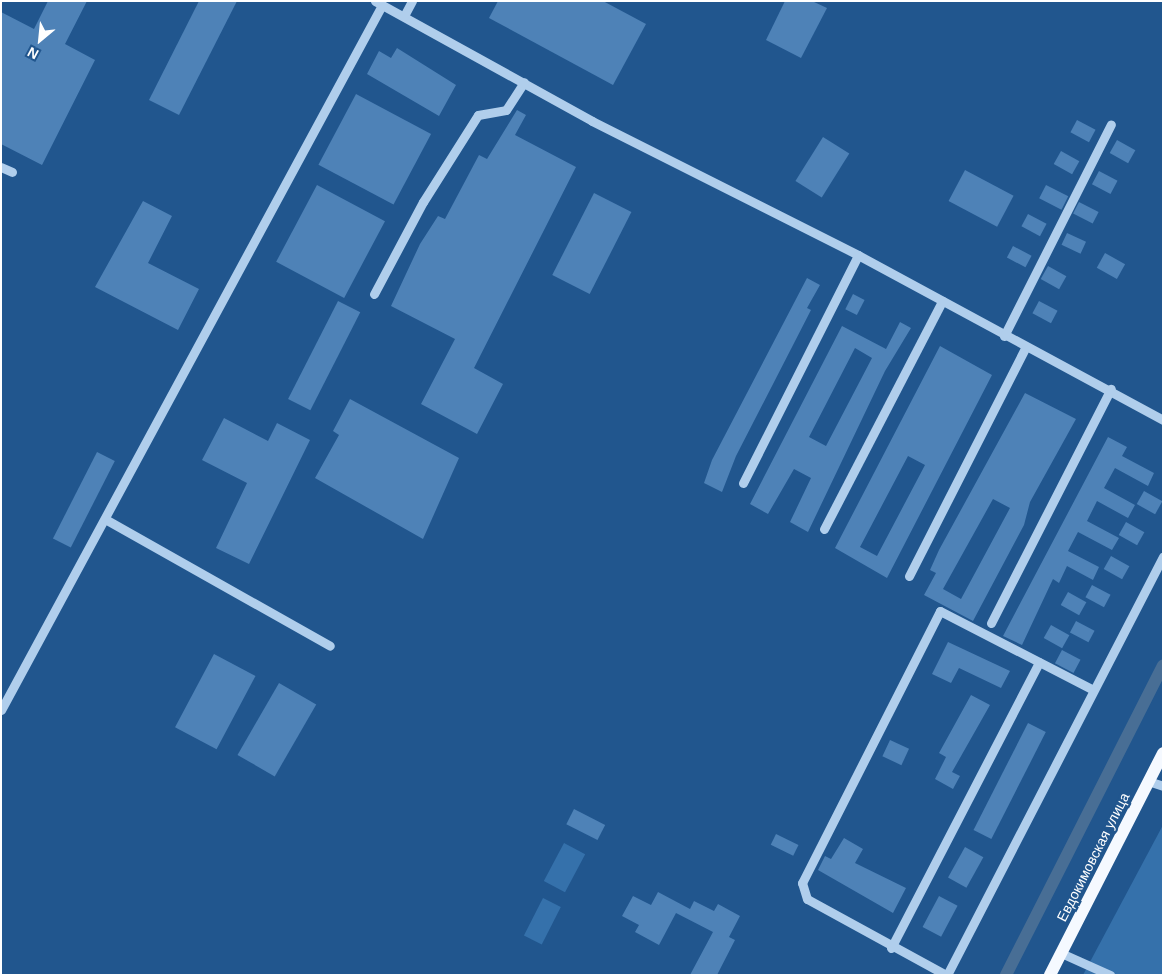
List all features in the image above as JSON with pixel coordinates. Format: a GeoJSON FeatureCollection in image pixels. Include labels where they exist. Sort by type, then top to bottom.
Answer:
{"type":"FeatureCollection","features":[{"type":"Feature","properties":{"kind":"main road","name":"Евдокимовская улица"},"geometry":{"type":"LineString","coordinates":[[1050,975],[1163,753]]}},
{"type":"Feature","properties":{"kind":"street"},"geometry":{"type":"LineString","coordinates":[[404,16],[412,1]]}},
{"type":"Feature","properties":{"kind":"street"},"geometry":{"type":"LineString","coordinates":[[1,710],[379,3],[715,186],[858,256],[1025,348],[1111,389],[1163,420]]}},
{"type":"Feature","properties":{"kind":"street"},"geometry":{"type":"LineString","coordinates":[[374,294],[423,202],[478,115],[506,110],[524,82]]}},
{"type":"Feature","properties":{"kind":"street"},"geometry":{"type":"LineString","coordinates":[[1004,336],[1111,124]]}},
{"type":"Feature","properties":{"kind":"street"},"geometry":{"type":"LineString","coordinates":[[1,166],[12,172]]}},
{"type":"Feature","properties":{"kind":"street"},"geometry":{"type":"LineString","coordinates":[[742,483],[858,256]]}},
{"type":"Feature","properties":{"kind":"street"},"geometry":{"type":"LineString","coordinates":[[824,529],[942,301]]}},
{"type":"Feature","properties":{"kind":"street"},"geometry":{"type":"LineString","coordinates":[[909,576],[1025,348]]}},
{"type":"Feature","properties":{"kind":"street"},"geometry":{"type":"LineString","coordinates":[[991,623],[1111,389]]}},
{"type":"Feature","properties":{"kind":"street"},"geometry":{"type":"LineString","coordinates":[[104,519],[330,646]]}},
{"type":"Feature","properties":{"kind":"street"},"geometry":{"type":"LineString","coordinates":[[1092,689],[940,611],[802,883],[807,899],[891,948],[947,975],[1092,689],[1163,556]]}},
{"type":"Feature","properties":{"kind":"street"},"geometry":{"type":"LineString","coordinates":[[891,948],[1039,662]]}},
{"type":"Feature","properties":{"kind":"street"},"geometry":{"type":"LineString","coordinates":[[1148,781],[1163,786]]}},
{"type":"Feature","properties":{"kind":"street"},"geometry":{"type":"LineString","coordinates":[[1061,953],[1110,975]]}},
{"type":"Feature","properties":{"kind":"shaded area"},"geometry":{"type":"Polygon","coordinates":[[[1163,825],[1163,975],[1083,975],[1163,825]]]}},
{"type":"Feature","properties":{"kind":"shaded area"},"geometry":{"type":"Polygon","coordinates":[[[564,843],[585,854],[565,892],[544,881],[564,843]]]}},
{"type":"Feature","properties":{"kind":"shaded area"},"geometry":{"type":"Polygon","coordinates":[[[543,898],[561,907],[542,945],[524,935],[543,898]]]}},
{"type":"Feature","properties":{"kind":"building"},"geometry":{"type":"Polygon","coordinates":[[[48,1],[87,1],[65,44],[95,60],[42,165],[1,144],[1,12],[34,29],[48,1]]]}},
{"type":"Feature","properties":{"kind":"building"},"geometry":{"type":"Polygon","coordinates":[[[199,1],[237,1],[179,115],[149,100],[199,1]]]}},
{"type":"Feature","properties":{"kind":"building"},"geometry":{"type":"Polygon","coordinates":[[[498,1],[603,1],[646,24],[613,85],[489,18],[498,1]]]}},
{"type":"Feature","properties":{"kind":"building"},"geometry":{"type":"Polygon","coordinates":[[[785,1],[812,1],[827,8],[801,58],[766,40],[785,1]]]}},
{"type":"Feature","properties":{"kind":"building"},"geometry":{"type":"Polygon","coordinates":[[[397,48],[456,85],[439,116],[367,74],[379,51],[391,58],[397,48]]]}},
{"type":"Feature","properties":{"kind":"building"},"geometry":{"type":"Polygon","coordinates":[[[356,94],[431,134],[393,205],[318,165],[356,94]]]}},
{"type":"Feature","properties":{"kind":"building"},"geometry":{"type":"Polygon","coordinates":[[[517,110],[526,115],[515,135],[576,167],[474,368],[503,384],[477,434],[421,404],[455,339],[391,306],[420,244],[438,216],[445,219],[479,155],[487,159],[517,110]]]}},
{"type":"Feature","properties":{"kind":"building"},"geometry":{"type":"Polygon","coordinates":[[[1077,120],[1096,130],[1089,142],[1070,132],[1077,120]]]}},
{"type":"Feature","properties":{"kind":"building"},"geometry":{"type":"Polygon","coordinates":[[[823,137],[849,153],[822,198],[795,181],[823,137]]]}},
{"type":"Feature","properties":{"kind":"building"},"geometry":{"type":"Polygon","coordinates":[[[1117,140],[1135,150],[1128,163],[1110,153],[1117,140]]]}},
{"type":"Feature","properties":{"kind":"building"},"geometry":{"type":"Polygon","coordinates":[[[1061,151],[1079,161],[1072,174],[1054,164],[1061,151]]]}},
{"type":"Feature","properties":{"kind":"building"},"geometry":{"type":"Polygon","coordinates":[[[965,170],[1014,196],[997,227],[949,201],[965,170]]]}},
{"type":"Feature","properties":{"kind":"building"},"geometry":{"type":"Polygon","coordinates":[[[1099,171],[1118,181],[1110,194],[1092,184],[1099,171]]]}},
{"type":"Feature","properties":{"kind":"building"},"geometry":{"type":"Polygon","coordinates":[[[317,185],[385,221],[344,298],[276,262],[317,185]]]}},
{"type":"Feature","properties":{"kind":"building"},"geometry":{"type":"Polygon","coordinates":[[[1046,185],[1068,196],[1061,210],[1039,198],[1046,185]]]}},
{"type":"Feature","properties":{"kind":"building"},"geometry":{"type":"Polygon","coordinates":[[[594,193],[631,212],[590,294],[552,275],[594,193]]]}},
{"type":"Feature","properties":{"kind":"building"},"geometry":{"type":"Polygon","coordinates":[[[143,201],[172,216],[148,263],[199,289],[178,330],[95,287],[143,201]]]}},
{"type":"Feature","properties":{"kind":"building"},"geometry":{"type":"Polygon","coordinates":[[[1079,202],[1099,212],[1093,224],[1073,214],[1079,202]]]}},
{"type":"Feature","properties":{"kind":"building"},"geometry":{"type":"Polygon","coordinates":[[[1028,214],[1047,224],[1040,236],[1021,226],[1028,214]]]}},
{"type":"Feature","properties":{"kind":"building"},"geometry":{"type":"Polygon","coordinates":[[[1067,233],[1086,242],[1081,254],[1062,245],[1067,233]]]}},
{"type":"Feature","properties":{"kind":"building"},"geometry":{"type":"Polygon","coordinates":[[[1013,246],[1032,256],[1025,267],[1007,257],[1013,246]]]}},
{"type":"Feature","properties":{"kind":"building"},"geometry":{"type":"Polygon","coordinates":[[[1105,253],[1125,264],[1117,279],[1097,268],[1105,253]]]}},
{"type":"Feature","properties":{"kind":"building"},"geometry":{"type":"Polygon","coordinates":[[[1048,266],[1066,276],[1059,289],[1041,279],[1048,266]]]}},
{"type":"Feature","properties":{"kind":"building"},"geometry":{"type":"Polygon","coordinates":[[[807,278],[820,285],[807,308],[811,310],[736,456],[722,492],[704,483],[712,460],[807,278]]]}},
{"type":"Feature","properties":{"kind":"building"},"geometry":{"type":"Polygon","coordinates":[[[853,294],[865,300],[857,315],[845,309],[853,294]]]}},
{"type":"Feature","properties":{"kind":"building"},"geometry":{"type":"Polygon","coordinates":[[[338,301],[360,312],[310,410],[288,399],[338,301]]]}},
{"type":"Feature","properties":{"kind":"building"},"geometry":{"type":"Polygon","coordinates":[[[1039,301],[1058,311],[1051,323],[1032,313],[1039,301]]]}},
{"type":"Feature","properties":{"kind":"building"},"geometry":{"type":"Polygon","coordinates":[[[900,322],[911,328],[885,371],[808,532],[790,522],[811,478],[794,469],[768,514],[750,504],[842,326],[886,349],[900,322]],[[855,348],[809,437],[826,446],[872,358],[855,348]]]}},
{"type":"Feature","properties":{"kind":"building"},"geometry":{"type":"Polygon","coordinates":[[[940,346],[992,375],[887,578],[835,548],[940,346]],[[908,456],[860,547],[877,556],[925,465],[908,456]]]}},
{"type":"Feature","properties":{"kind":"building"},"geometry":{"type":"Polygon","coordinates":[[[1025,393],[1076,419],[1030,502],[1024,525],[973,621],[924,595],[936,573],[930,570],[939,550],[1025,393]],[[993,499],[943,589],[961,599],[1010,508],[993,499]]]}},
{"type":"Feature","properties":{"kind":"building"},"geometry":{"type":"Polygon","coordinates":[[[350,399],[459,458],[423,539],[315,478],[339,435],[333,431],[350,399]]]}},
{"type":"Feature","properties":{"kind":"building"},"geometry":{"type":"Polygon","coordinates":[[[224,418],[268,441],[277,423],[310,440],[249,564],[216,548],[247,483],[202,460],[224,418]]]}},
{"type":"Feature","properties":{"kind":"building"},"geometry":{"type":"Polygon","coordinates":[[[1108,437],[1127,447],[1122,456],[1154,473],[1148,486],[1115,468],[1104,488],[1135,505],[1128,518],[1097,501],[1087,521],[1119,538],[1112,550],[1078,532],[1068,551],[1099,567],[1093,580],[1067,566],[1059,583],[1053,579],[1022,645],[1003,636],[1108,437]]]}},
{"type":"Feature","properties":{"kind":"building"},"geometry":{"type":"Polygon","coordinates":[[[97,452],[115,461],[71,548],[53,538],[97,452]]]}},
{"type":"Feature","properties":{"kind":"building"},"geometry":{"type":"Polygon","coordinates":[[[1144,491],[1162,501],[1155,514],[1137,504],[1144,491]]]}},
{"type":"Feature","properties":{"kind":"building"},"geometry":{"type":"Polygon","coordinates":[[[1126,522],[1144,532],[1137,545],[1119,535],[1126,522]]]}},
{"type":"Feature","properties":{"kind":"building"},"geometry":{"type":"Polygon","coordinates":[[[1111,556],[1129,566],[1122,579],[1104,569],[1111,556]]]}},
{"type":"Feature","properties":{"kind":"building"},"geometry":{"type":"Polygon","coordinates":[[[1092,585],[1111,595],[1104,607],[1085,597],[1092,585]]]}},
{"type":"Feature","properties":{"kind":"building"},"geometry":{"type":"Polygon","coordinates":[[[1068,592],[1086,602],[1079,615],[1061,605],[1068,592]]]}},
{"type":"Feature","properties":{"kind":"building"},"geometry":{"type":"Polygon","coordinates":[[[1076,621],[1095,631],[1088,642],[1070,632],[1076,621]]]}},
{"type":"Feature","properties":{"kind":"building"},"geometry":{"type":"Polygon","coordinates":[[[1051,625],[1069,635],[1062,648],[1044,638],[1051,625]]]}},
{"type":"Feature","properties":{"kind":"building"},"geometry":{"type":"Polygon","coordinates":[[[948,642],[1010,671],[1001,688],[959,668],[951,683],[932,674],[948,642]]]}},
{"type":"Feature","properties":{"kind":"building"},"geometry":{"type":"Polygon","coordinates":[[[1062,650],[1081,660],[1073,673],[1055,663],[1062,650]]]}},
{"type":"Feature","properties":{"kind":"building"},"geometry":{"type":"Polygon","coordinates":[[[214,654],[255,676],[217,749],[175,727],[214,654]]]}},
{"type":"Feature","properties":{"kind":"building"},"geometry":{"type":"Polygon","coordinates":[[[279,683],[316,704],[275,776],[238,755],[279,683]]]}},
{"type":"Feature","properties":{"kind":"building"},"geometry":{"type":"Polygon","coordinates":[[[971,695],[990,705],[952,772],[960,776],[953,789],[935,779],[946,757],[939,753],[971,695]]]}},
{"type":"Feature","properties":{"kind":"building"},"geometry":{"type":"Polygon","coordinates":[[[1028,723],[1046,732],[991,839],[974,830],[1028,723]]]}},
{"type":"Feature","properties":{"kind":"building"},"geometry":{"type":"Polygon","coordinates":[[[890,740],[909,749],[901,765],[882,756],[890,740]]]}},
{"type":"Feature","properties":{"kind":"building"},"geometry":{"type":"Polygon","coordinates":[[[574,809],[605,825],[597,840],[566,824],[574,809]]]}},
{"type":"Feature","properties":{"kind":"building"},"geometry":{"type":"Polygon","coordinates":[[[776,834],[798,845],[793,856],[771,845],[776,834]]]}},
{"type":"Feature","properties":{"kind":"building"},"geometry":{"type":"Polygon","coordinates":[[[844,838],[863,849],[855,863],[906,888],[893,913],[818,870],[825,856],[831,859],[844,838]]]}},
{"type":"Feature","properties":{"kind":"building"},"geometry":{"type":"Polygon","coordinates":[[[965,847],[983,857],[966,888],[948,878],[965,847]]]}},
{"type":"Feature","properties":{"kind":"building"},"geometry":{"type":"Polygon","coordinates":[[[658,892],[690,909],[694,901],[714,911],[718,904],[740,916],[729,937],[735,940],[717,975],[690,975],[713,932],[676,913],[659,945],[635,932],[639,925],[622,916],[633,896],[651,905],[658,892]]]}},
{"type":"Feature","properties":{"kind":"building"},"geometry":{"type":"Polygon","coordinates":[[[939,896],[958,906],[941,937],[923,927],[939,896]]]}},
{"type":"Feature","properties":{"kind":"waterway"},"geometry":{"type":"LineString","coordinates":[[1006,975],[1163,665]]}}]}
